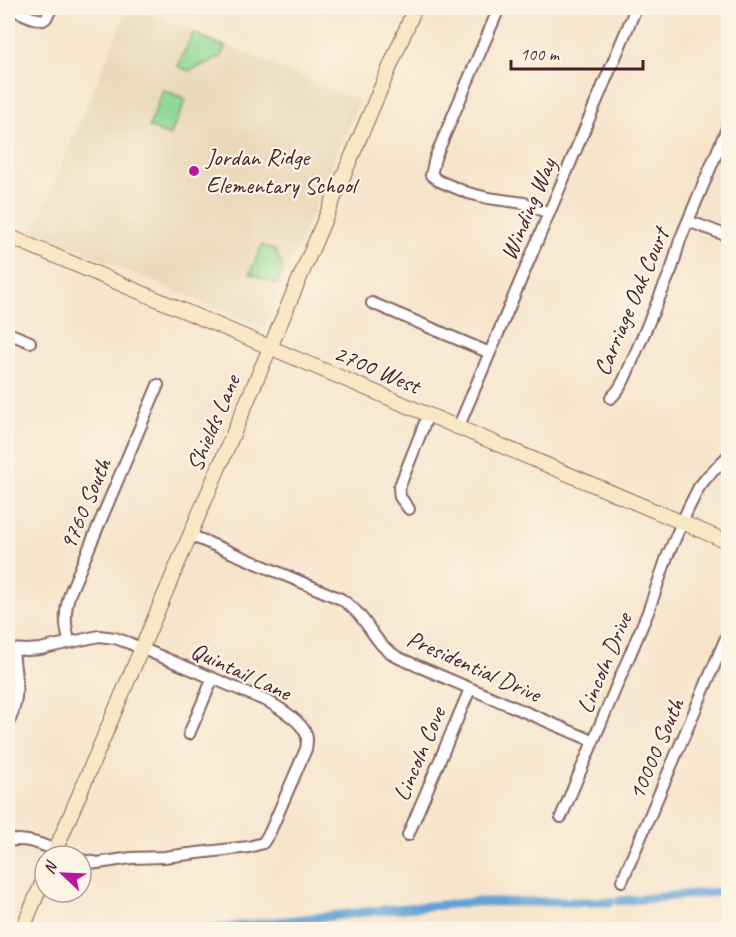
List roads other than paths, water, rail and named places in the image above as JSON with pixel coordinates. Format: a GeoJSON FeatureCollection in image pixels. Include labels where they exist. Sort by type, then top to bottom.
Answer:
{"type":"FeatureCollection","features":[{"type":"Feature","properties":{"kind":"main road","name":"Shields Lane"},"geometry":{"type":"LineString","coordinates":[[63,844],[142,648],[415,8]]}},
{"type":"Feature","properties":{"kind":"main road","name":"2700 West"},"geometry":{"type":"LineString","coordinates":[[8,236],[729,542]]}},
{"type":"Feature","properties":{"kind":"main road"},"geometry":{"type":"LineString","coordinates":[[22,930],[33,904]]}},
{"type":"Feature","properties":{"kind":"street"},"geometry":{"type":"LineString","coordinates":[[9,8],[43,20],[52,8]]}},
{"type":"Feature","properties":{"kind":"street"},"geometry":{"type":"LineString","coordinates":[[499,8],[435,158],[431,175],[439,181],[468,193],[524,203],[549,213]]}},
{"type":"Feature","properties":{"kind":"street","name":"Winding Way"},"geometry":{"type":"LineString","coordinates":[[458,428],[636,8]]}},
{"type":"Feature","properties":{"kind":"street","name":"Carriage Oak Court"},"geometry":{"type":"LineString","coordinates":[[611,398],[624,380],[729,126]]}},
{"type":"Feature","properties":{"kind":"street"},"geometry":{"type":"LineString","coordinates":[[688,221],[729,236]]}},
{"type":"Feature","properties":{"kind":"street"},"geometry":{"type":"LineString","coordinates":[[372,303],[490,353]]}},
{"type":"Feature","properties":{"kind":"street"},"geometry":{"type":"LineString","coordinates":[[8,333],[30,342]]}},
{"type":"Feature","properties":{"kind":"street","name":"9760 South"},"geometry":{"type":"LineString","coordinates":[[69,642],[65,613],[70,593],[158,386]]}},
{"type":"Feature","properties":{"kind":"street"},"geometry":{"type":"LineString","coordinates":[[410,509],[400,497],[399,488],[428,415]]}},
{"type":"Feature","properties":{"kind":"street","name":"Lincoln Drive"},"geometry":{"type":"LineString","coordinates":[[561,817],[648,612],[681,523],[699,487],[729,456]]}},
{"type":"Feature","properties":{"kind":"street","name":"Presidential Drive"},"geometry":{"type":"LineString","coordinates":[[190,535],[341,599],[363,617],[389,652],[409,663],[593,741]]}},
{"type":"Feature","properties":{"kind":"street","name":"10000 South"},"geometry":{"type":"LineString","coordinates":[[622,881],[729,633]]}},
{"type":"Feature","properties":{"kind":"street","name":"Quintail Lane"},"geometry":{"type":"LineString","coordinates":[[10,649],[27,651],[99,636],[115,638],[275,706],[298,723],[307,735],[306,749],[270,832],[262,843],[249,847],[93,862]]}},
{"type":"Feature","properties":{"kind":"street"},"geometry":{"type":"LineString","coordinates":[[10,649],[17,698],[10,719]]}},
{"type":"Feature","properties":{"kind":"street"},"geometry":{"type":"LineString","coordinates":[[189,734],[213,678]]}},
{"type":"Feature","properties":{"kind":"street","name":"Lincoln Cove"},"geometry":{"type":"LineString","coordinates":[[408,835],[470,689]]}},
{"type":"Feature","properties":{"kind":"street"},"geometry":{"type":"LineString","coordinates":[[8,841],[21,839],[39,844]]}},
{"type":"Feature","properties":{"kind":"waterway"},"geometry":{"type":"LineString","coordinates":[[619,901],[728,891]]}},
{"type":"Feature","properties":{"kind":"waterway"},"geometry":{"type":"LineString","coordinates":[[203,930],[477,902],[610,902]]}},
{"type":"Feature","properties":{"kind":"place","name":"Jordan Ridge Elementary School"},"geometry":{"type":"Point","coordinates":[194,171]}}]}
